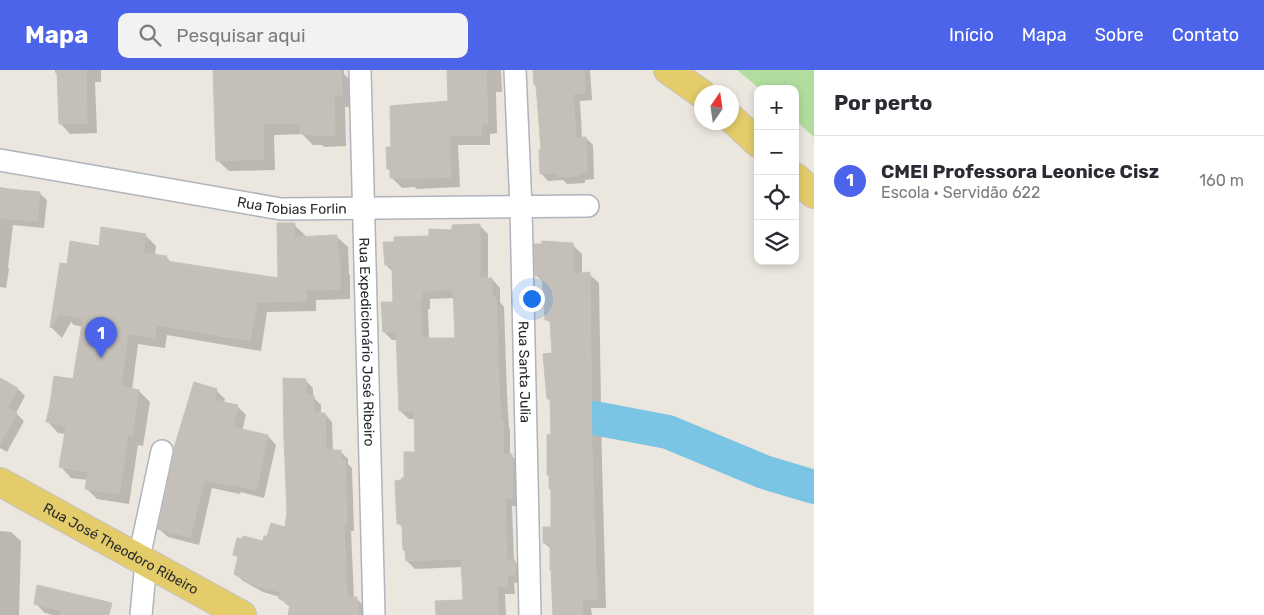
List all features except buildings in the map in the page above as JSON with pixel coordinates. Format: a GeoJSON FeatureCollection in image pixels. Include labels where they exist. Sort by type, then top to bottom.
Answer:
{"type":"FeatureCollection","features":[{"type":"Feature","properties":{"kind":"main road"},"geometry":{"type":"LineString","coordinates":[[668,70],[694,88]]}},
{"type":"Feature","properties":{"kind":"main road"},"geometry":{"type":"LineString","coordinates":[[739,125],[754,139]]}},
{"type":"Feature","properties":{"kind":"main road"},"geometry":{"type":"LineString","coordinates":[[799,181],[814,194]]}},
{"type":"Feature","properties":{"kind":"main road","name":"Rua José Theodoro Ribeiro"},"geometry":{"type":"LineString","coordinates":[[0,482],[242,615]]}},
{"type":"Feature","properties":{"kind":"street","name":"Rua Expedicionário José Ribeiro"},"geometry":{"type":"LineString","coordinates":[[360,70],[374,615]]}},
{"type":"Feature","properties":{"kind":"street","name":"Rua Santa Julia"},"geometry":{"type":"LineString","coordinates":[[515,70],[521,207],[530,615]]}},
{"type":"Feature","properties":{"kind":"street","name":"Rua Tobias Forlin"},"geometry":{"type":"LineString","coordinates":[[0,160],[281,209],[588,206]]}},
{"type":"Feature","properties":{"kind":"street"},"geometry":{"type":"LineString","coordinates":[[141,615],[143,560],[162,451]]}},
{"type":"Feature","properties":{"kind":"green space"},"geometry":{"type":"Polygon","coordinates":[[[737,70],[814,70],[814,137],[799,124],[799,85],[755,85],[737,70]]]}},
{"type":"Feature","properties":{"kind":"waterway"},"geometry":{"type":"LineString","coordinates":[[594,418],[668,432],[764,472],[814,487]]}},
{"type":"Feature","properties":{"kind":"place","name":"CMEI Professora Leonice Cisz"},"geometry":{"type":"Point","coordinates":[101,358]}}]}
